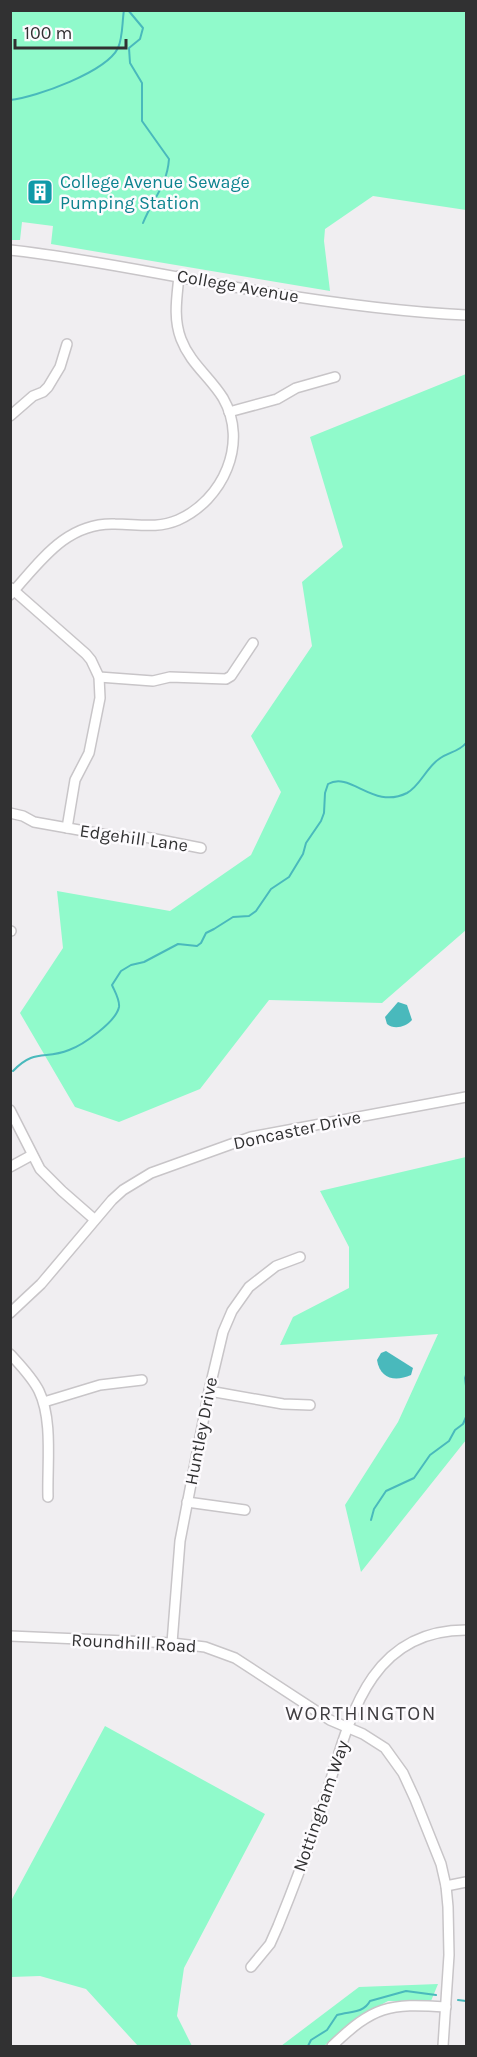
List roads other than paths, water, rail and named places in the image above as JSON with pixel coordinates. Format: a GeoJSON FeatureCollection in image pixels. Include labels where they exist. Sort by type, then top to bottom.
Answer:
{"type":"FeatureCollection","features":[{"type":"Feature","properties":{"kind":"street","name":"College Avenue"},"geometry":{"type":"LineString","coordinates":[[10,250],[95,261],[257,291],[375,308],[466,315]]}},
{"type":"Feature","properties":{"kind":"street"},"geometry":{"type":"LineString","coordinates":[[67,828],[75,780],[89,753],[100,698],[99,677],[92,660],[86,654],[12,591],[53,546],[75,532],[99,524],[162,525],[195,510],[216,492],[229,465],[233,432],[229,412],[218,390],[195,364],[180,338],[176,313],[179,276]]}},
{"type":"Feature","properties":{"kind":"street"},"geometry":{"type":"LineString","coordinates":[[10,416],[33,396],[44,392],[48,387],[60,367],[67,344]]}},
{"type":"Feature","properties":{"kind":"street"},"geometry":{"type":"LineString","coordinates":[[229,412],[277,399],[296,388],[335,377]]}},
{"type":"Feature","properties":{"kind":"street"},"geometry":{"type":"LineString","coordinates":[[99,677],[153,681],[170,677],[226,679],[231,676],[253,643]]}},
{"type":"Feature","properties":{"kind":"street","name":"Edgehill Lane"},"geometry":{"type":"LineString","coordinates":[[10,813],[34,822],[124,838],[145,837],[201,848]]}},
{"type":"Feature","properties":{"kind":"street","name":"Doncaster Drive"},"geometry":{"type":"LineString","coordinates":[[10,1313],[41,1284],[94,1219],[123,1190],[151,1173],[231,1143],[267,1133],[466,1097]]}},
{"type":"Feature","properties":{"kind":"street"},"geometry":{"type":"LineString","coordinates":[[10,1110],[32,1155],[49,1179],[94,1219]]}},
{"type":"Feature","properties":{"kind":"street"},"geometry":{"type":"LineString","coordinates":[[10,1167],[32,1155]]}},
{"type":"Feature","properties":{"kind":"street","name":"Huntley Drive"},"geometry":{"type":"LineString","coordinates":[[172,1643],[176,1569],[209,1391],[223,1332],[239,1299],[262,1276],[276,1266],[300,1257]]}},
{"type":"Feature","properties":{"kind":"street"},"geometry":{"type":"LineString","coordinates":[[10,1354],[30,1376],[44,1402],[47,1425],[48,1497]]}},
{"type":"Feature","properties":{"kind":"street"},"geometry":{"type":"LineString","coordinates":[[44,1402],[92,1386],[142,1380]]}},
{"type":"Feature","properties":{"kind":"street"},"geometry":{"type":"LineString","coordinates":[[209,1391],[283,1404],[310,1405]]}},
{"type":"Feature","properties":{"kind":"street"},"geometry":{"type":"LineString","coordinates":[[187,1502],[245,1510]]}},
{"type":"Feature","properties":{"kind":"street","name":"Nottingham Way"},"geometry":{"type":"LineString","coordinates":[[251,1967],[270,1944],[278,1926],[320,1814],[347,1728],[367,1684],[387,1659],[413,1641],[427,1635],[466,1630]]}},
{"type":"Feature","properties":{"kind":"street","name":"Roundhill Road"},"geometry":{"type":"LineString","coordinates":[[10,1636],[172,1643],[204,1647],[235,1658],[330,1720],[385,1748],[403,1773],[432,1840],[446,1886],[449,1929],[442,2046]]}},
{"type":"Feature","properties":{"kind":"street"},"geometry":{"type":"LineString","coordinates":[[446,1886],[466,1882]]}},
{"type":"Feature","properties":{"kind":"street"},"geometry":{"type":"LineString","coordinates":[[332,2046],[362,2021],[389,2007],[406,2005],[446,2007]]}},
{"type":"Feature","properties":{"kind":"water"},"geometry":{"type":"Polygon","coordinates":[[[398,1002],[407,1005],[412,1020],[403,1026],[393,1027],[387,1024],[385,1017],[398,1002]]]}},
{"type":"Feature","properties":{"kind":"water"},"geometry":{"type":"Polygon","coordinates":[[[386,1351],[413,1368],[411,1375],[394,1378],[385,1375],[377,1360],[381,1353],[386,1351]]]}},
{"type":"Feature","properties":{"kind":"waterway"},"geometry":{"type":"LineString","coordinates":[[10,100],[53,89],[100,66],[111,57],[120,44],[124,10]]}},
{"type":"Feature","properties":{"kind":"waterway"},"geometry":{"type":"LineString","coordinates":[[128,10],[143,28],[140,39],[129,48],[130,63],[142,83],[142,121],[169,159],[163,185],[143,223]]}},
{"type":"Feature","properties":{"kind":"waterway"},"geometry":{"type":"LineString","coordinates":[[13,1071],[28,1059],[61,1053],[75,1047],[106,1026],[119,1007],[112,985],[121,971],[178,944],[197,946],[206,933],[233,917],[249,916],[256,911],[271,889],[289,877],[303,854],[306,843],[324,813],[328,784],[337,781],[345,782],[373,794],[395,797],[412,790],[434,763],[466,743]]}},
{"type":"Feature","properties":{"kind":"waterway"},"geometry":{"type":"LineString","coordinates":[[466,1375],[466,1386]]}},
{"type":"Feature","properties":{"kind":"waterway"},"geometry":{"type":"LineString","coordinates":[[371,1520],[374,1509],[386,1491],[414,1478],[430,1455],[449,1441],[466,1417]]}},
{"type":"Feature","properties":{"kind":"waterway"},"geometry":{"type":"LineString","coordinates":[[308,2046],[311,2040],[327,2030],[337,2015],[360,2010],[370,2001],[406,1991],[436,1995]]}},
{"type":"Feature","properties":{"kind":"waterway"},"geometry":{"type":"LineString","coordinates":[[458,2000],[466,2001]]}},
{"type":"Feature","properties":{"kind":"place","name":"College Avenue Sewage Pumping Station"},"geometry":{"type":"Point","coordinates":[40,192]}},
{"type":"Feature","properties":{"kind":"district","name":"WORTHINGTON"},"geometry":{"type":"Point","coordinates":[361,1713]}}]}
